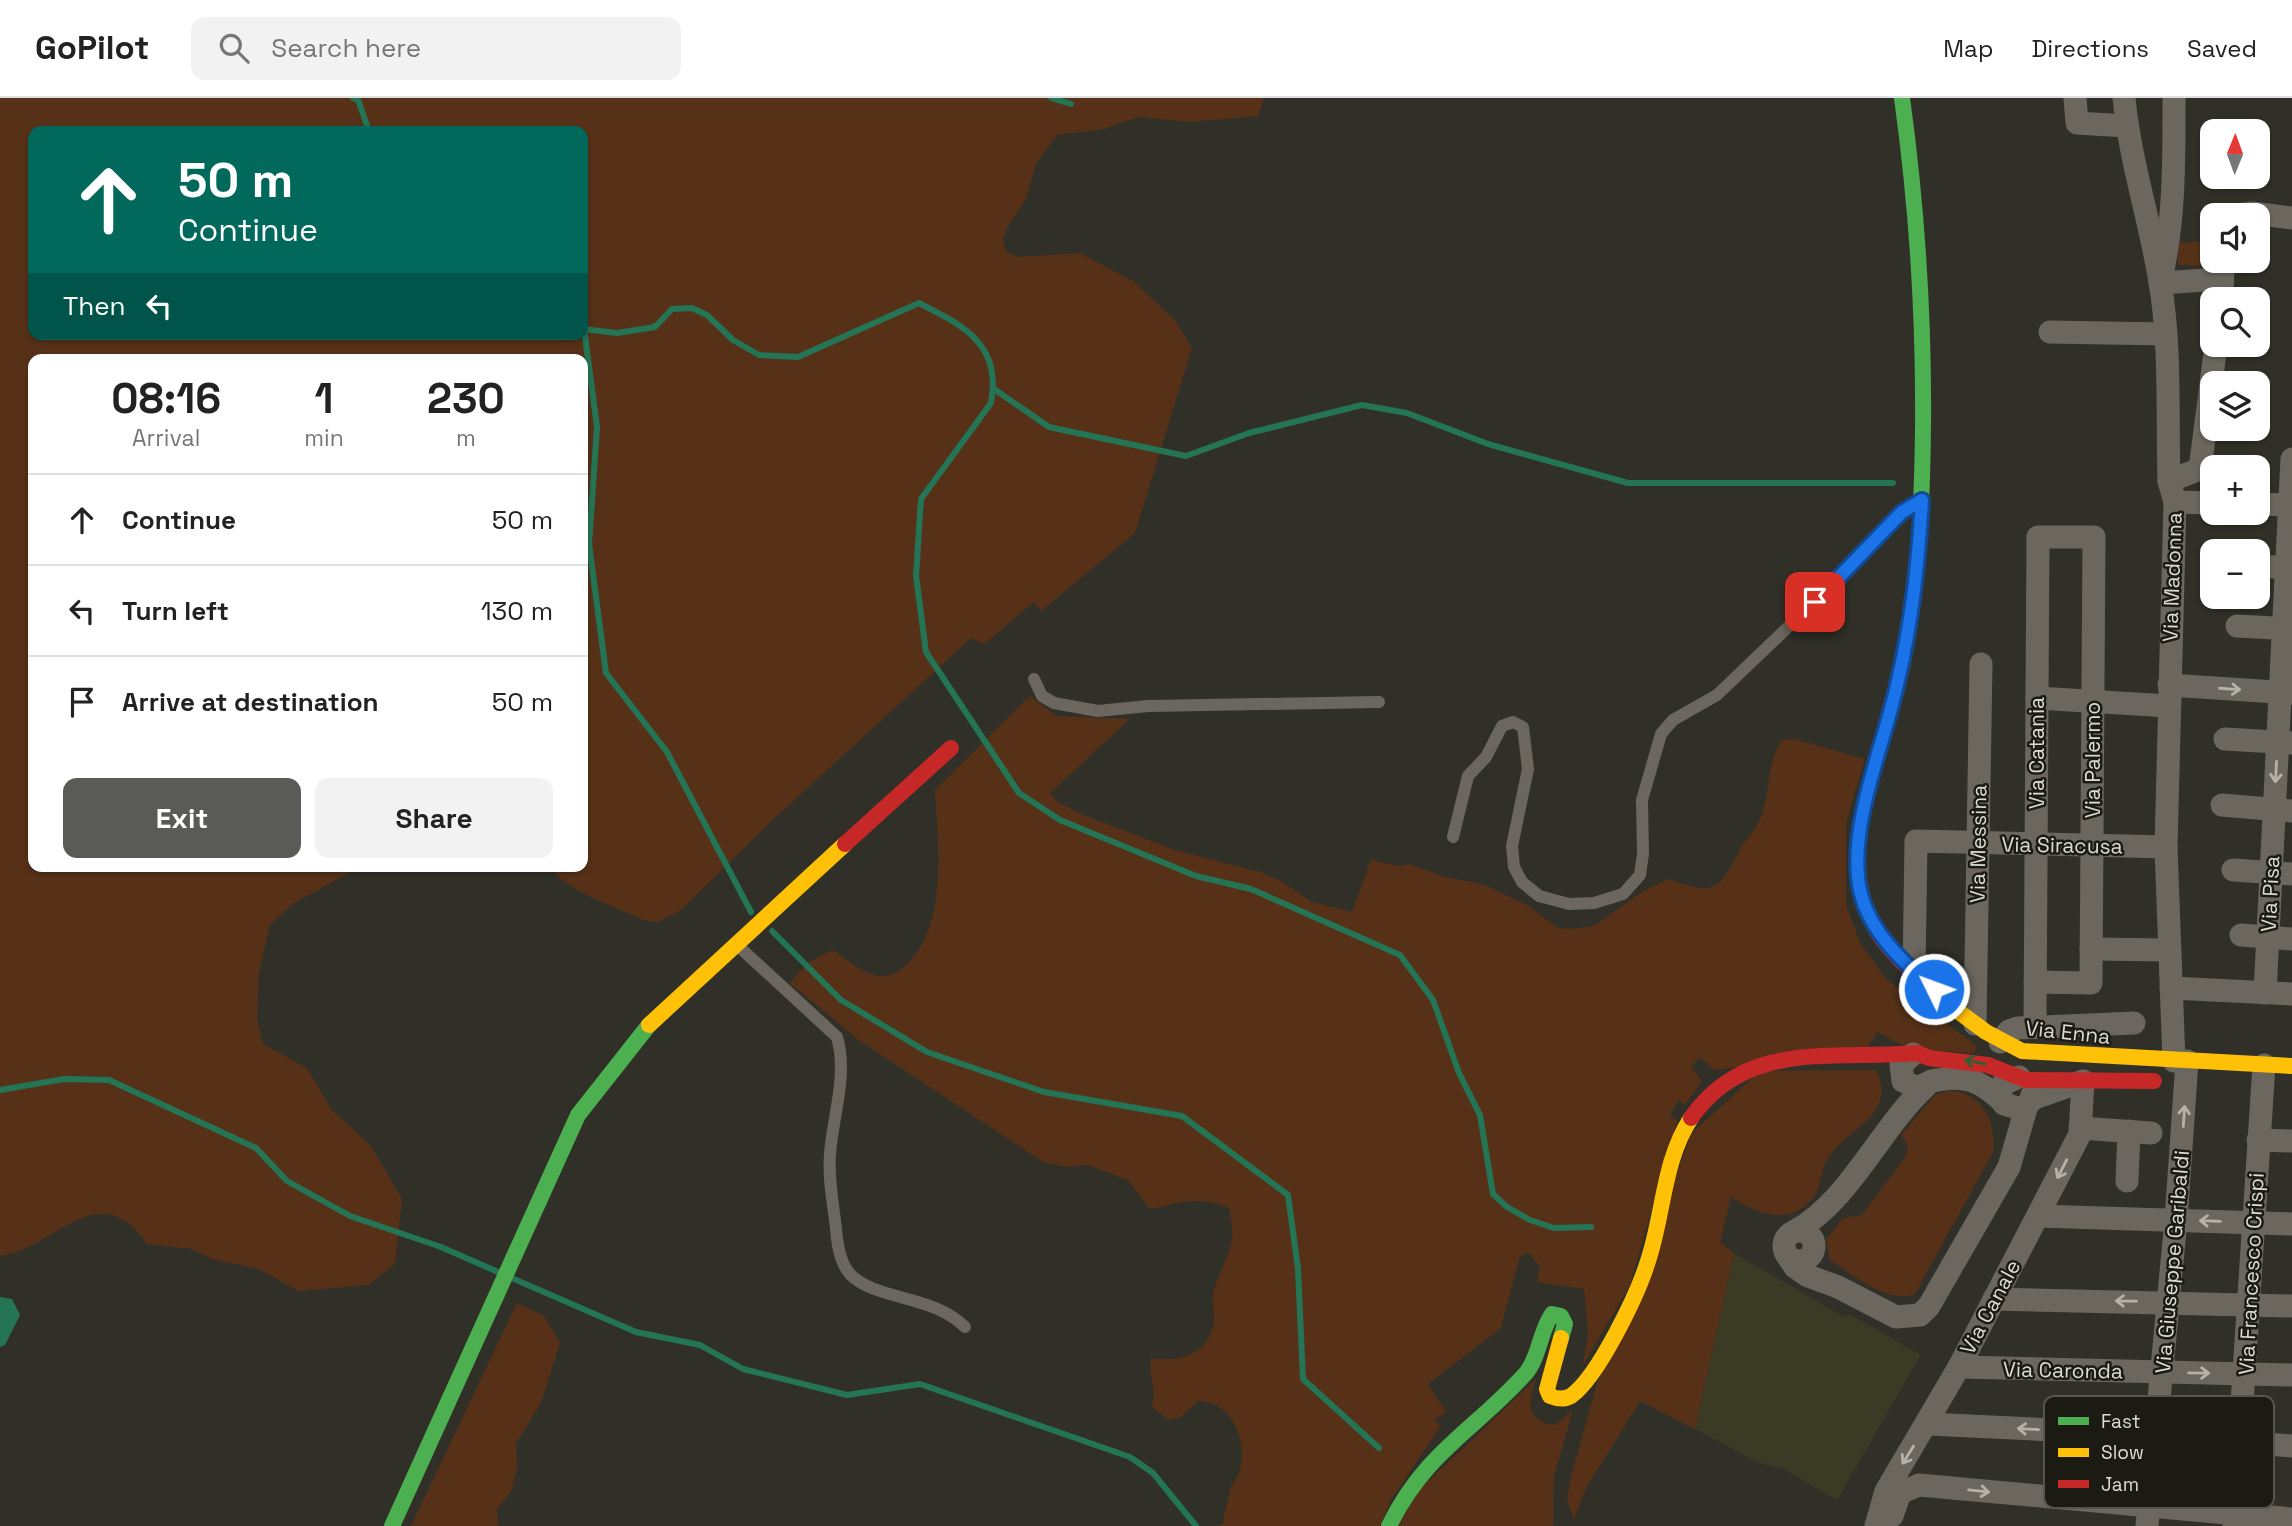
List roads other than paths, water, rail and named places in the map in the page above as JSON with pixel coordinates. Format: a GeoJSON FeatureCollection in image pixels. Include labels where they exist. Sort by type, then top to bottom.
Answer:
{"type":"FeatureCollection","features":[{"type":"Feature","properties":{"kind":"street","name":"Via Enna"},"geometry":{"type":"LineString","coordinates":[[1902,98],[1921,286],[1924,377],[1922,500],[1916,598],[1858,837],[1858,878],[1866,908],[1883,939],[1913,971],[2000,1042],[2022,1051],[2043,1054],[2183,1068]]}},
{"type":"Feature","properties":{"kind":"street"},"geometry":{"type":"LineString","coordinates":[[2075,98],[2077,123],[2126,126]]}},
{"type":"Feature","properties":{"kind":"street","name":"Via Madonna"},"geometry":{"type":"LineString","coordinates":[[2124,98],[2126,126],[2160,283],[2165,334],[2172,492],[2166,847],[2171,988],[2183,1068]]}},
{"type":"Feature","properties":{"kind":"street"},"geometry":{"type":"LineString","coordinates":[[2175,98],[2173,209],[2170,241],[2160,283],[2222,280]]}},
{"type":"Feature","properties":{"kind":"street"},"geometry":{"type":"LineString","coordinates":[[2270,215],[2292,218]]}},
{"type":"Feature","properties":{"kind":"street"},"geometry":{"type":"LineString","coordinates":[[2050,332],[2165,334]]}},
{"type":"Feature","properties":{"kind":"street"},"geometry":{"type":"LineString","coordinates":[[2172,492],[2200,469],[2214,357]]}},
{"type":"Feature","properties":{"kind":"street","name":"Via Pisa"},"geometry":{"type":"LineString","coordinates":[[2265,993],[2268,937],[2282,874],[2292,459]]}},
{"type":"Feature","properties":{"kind":"street"},"geometry":{"type":"LineString","coordinates":[[2172,492],[2200,500]]}},
{"type":"Feature","properties":{"kind":"street"},"geometry":{"type":"LineString","coordinates":[[2270,504],[2291,505]]}},
{"type":"Feature","properties":{"kind":"street","name":"Via Catania"},"geometry":{"type":"LineString","coordinates":[[2035,1027],[2038,537],[2094,537]]}},
{"type":"Feature","properties":{"kind":"street","name":"Via Palermo"},"geometry":{"type":"LineString","coordinates":[[2035,982],[2091,983],[2094,537]]}},
{"type":"Feature","properties":{"kind":"street"},"geometry":{"type":"LineString","coordinates":[[2270,567],[2289,568]]}},
{"type":"Feature","properties":{"kind":"street"},"geometry":{"type":"LineString","coordinates":[[2237,626],[2288,629]]}},
{"type":"Feature","properties":{"kind":"street","name":"Via Messina"},"geometry":{"type":"LineString","coordinates":[[1975,1024],[1981,664]]}},
{"type":"Feature","properties":{"kind":"street"},"geometry":{"type":"LineString","coordinates":[[2037,698],[2093,699],[2111,704],[2169,696],[2286,693]]}},
{"type":"Feature","properties":{"kind":"street"},"geometry":{"type":"LineString","coordinates":[[2225,739],[2285,743]]}},
{"type":"Feature","properties":{"kind":"street"},"geometry":{"type":"LineString","coordinates":[[392,1526],[578,1115],[619,1059],[656,1016],[951,748]]}},
{"type":"Feature","properties":{"kind":"street"},"geometry":{"type":"LineString","coordinates":[[2222,805],[2283,810]]}},
{"type":"Feature","properties":{"kind":"street","name":"Via Siracusa"},"geometry":{"type":"LineString","coordinates":[[1913,971],[1916,841],[2166,847]]}},
{"type":"Feature","properties":{"kind":"street"},"geometry":{"type":"LineString","coordinates":[[2232,870],[2282,874]]}},
{"type":"Feature","properties":{"kind":"street"},"geometry":{"type":"LineString","coordinates":[[2241,935],[2292,939]]}},
{"type":"Feature","properties":{"kind":"street"},"geometry":{"type":"LineString","coordinates":[[2091,949],[2169,950]]}},
{"type":"Feature","properties":{"kind":"street"},"geometry":{"type":"LineString","coordinates":[[2171,988],[2292,994]]}},
{"type":"Feature","properties":{"kind":"street"},"geometry":{"type":"LineString","coordinates":[[2000,1042],[2009,1031],[2035,1027],[2134,1023]]}},
{"type":"Feature","properties":{"kind":"street"},"geometry":{"type":"LineString","coordinates":[[1388,1526],[1403,1497],[1437,1454],[1528,1371],[1545,1324],[1552,1314],[1561,1316],[1565,1324],[1547,1389],[1550,1396],[1558,1400],[1569,1397],[1583,1383],[1629,1305],[1647,1265],[1678,1142],[1708,1095],[1744,1069],[1763,1063],[1865,1056],[1917,1072],[1973,1079],[1986,1086],[2019,1095],[2083,1081],[2183,1068],[2292,1066]]}},
{"type":"Feature","properties":{"kind":"street","name":"Via Francesco Crispi"},"geometry":{"type":"LineString","coordinates":[[2244,1396],[2264,1065]]}},
{"type":"Feature","properties":{"kind":"street","name":"Via Giuseppe Garibaldi"},"geometry":{"type":"LineString","coordinates":[[2161,1396],[2176,1220],[2183,1068]]}},
{"type":"Feature","properties":{"kind":"street"},"geometry":{"type":"LineString","coordinates":[[1807,1242],[1823,1211],[1899,1113],[1917,1072]]}},
{"type":"Feature","properties":{"kind":"street","name":"Via Canale"},"geometry":{"type":"LineString","coordinates":[[1876,1523],[1886,1491],[1928,1424],[1959,1367],[2038,1216],[2080,1128],[2083,1081]]}},
{"type":"Feature","properties":{"kind":"street"},"geometry":{"type":"LineString","coordinates":[[1807,1242],[1785,1240],[1787,1255],[1795,1267],[1808,1276],[1838,1287],[1896,1317],[1920,1315],[1929,1306],[2009,1167],[2014,1151],[2019,1095]]}},
{"type":"Feature","properties":{"kind":"street"},"geometry":{"type":"LineString","coordinates":[[2080,1128],[2140,1132],[2127,1181]]}},
{"type":"Feature","properties":{"kind":"street"},"geometry":{"type":"LineString","coordinates":[[2258,1140],[2292,1141]]}},
{"type":"Feature","properties":{"kind":"street"},"geometry":{"type":"LineString","coordinates":[[2038,1216],[2292,1224]]}},
{"type":"Feature","properties":{"kind":"street"},"geometry":{"type":"LineString","coordinates":[[1807,1242],[1838,1287]]}},
{"type":"Feature","properties":{"kind":"street"},"geometry":{"type":"LineString","coordinates":[[1994,1300],[2292,1306]]}},
{"type":"Feature","properties":{"kind":"street","name":"Via Caronda"},"geometry":{"type":"LineString","coordinates":[[1959,1367],[2292,1375]]}},
{"type":"Feature","properties":{"kind":"street"},"geometry":{"type":"LineString","coordinates":[[1928,1424],[2044,1430]]}},
{"type":"Feature","properties":{"kind":"street"},"geometry":{"type":"LineString","coordinates":[[2274,1445],[2292,1446]]}},
{"type":"Feature","properties":{"kind":"street"},"geometry":{"type":"LineString","coordinates":[[1876,1523],[1893,1516],[1900,1493],[1911,1486],[2044,1503]]}},
{"type":"Feature","properties":{"kind":"street"},"geometry":{"type":"LineString","coordinates":[[2080,1508],[2149,1517],[2234,1521],[2292,1519]]}},
{"type":"Feature","properties":{"kind":"lane"},"geometry":{"type":"LineString","coordinates":[[1453,837],[1468,776],[1486,757],[1502,726],[1513,722],[1523,727],[1528,769],[1512,846],[1514,867],[1522,882],[1539,896],[1569,904],[1594,903],[1623,894],[1640,875],[1643,854],[1642,800],[1661,734],[1673,720],[1717,695],[1834,583],[1902,512],[1922,500]]}},
{"type":"Feature","properties":{"kind":"lane"},"geometry":{"type":"LineString","coordinates":[[1034,679],[1042,696],[1054,703],[1098,711],[1148,706],[1379,702]]}},
{"type":"Feature","properties":{"kind":"lane"},"geometry":{"type":"LineString","coordinates":[[735,944],[837,1037],[841,1053],[840,1073],[830,1155],[837,1240],[844,1264],[850,1274],[862,1283],[927,1303],[952,1314],[965,1328]]}},
{"type":"Feature","properties":{"kind":"waterway"},"geometry":{"type":"LineString","coordinates":[[353,98],[358,100],[367,126]]}},
{"type":"Feature","properties":{"kind":"waterway"},"geometry":{"type":"LineString","coordinates":[[1051,98],[1071,104]]}},
{"type":"Feature","properties":{"kind":"waterway"},"geometry":{"type":"LineString","coordinates":[[588,330],[617,333],[655,327],[672,309],[692,308],[707,315],[733,340],[759,355],[798,357],[919,303],[964,329],[985,351],[991,366],[991,403],[921,499],[916,576],[926,652],[1019,793],[1060,820],[1196,876],[1251,889],[1400,955],[1433,1000],[1459,1073],[1480,1115],[1493,1194],[1507,1207],[1530,1220],[1554,1228],[1591,1227]]}},
{"type":"Feature","properties":{"kind":"waterway"},"geometry":{"type":"LineString","coordinates":[[585,340],[587,354]]}},
{"type":"Feature","properties":{"kind":"waterway"},"geometry":{"type":"LineString","coordinates":[[588,359],[597,427],[589,544],[606,673],[667,752],[751,912]]}},
{"type":"Feature","properties":{"kind":"waterway"},"geometry":{"type":"LineString","coordinates":[[994,389],[1049,427],[1186,456],[1249,433],[1362,405],[1407,413],[1488,444],[1628,483],[1893,483]]}},
{"type":"Feature","properties":{"kind":"waterway"},"geometry":{"type":"LineString","coordinates":[[772,931],[841,1000],[927,1052],[1044,1092],[1182,1116],[1288,1195],[1298,1269],[1303,1379],[1379,1448]]}},
{"type":"Feature","properties":{"kind":"waterway"},"geometry":{"type":"LineString","coordinates":[[0,1090],[64,1079],[109,1080],[256,1148],[287,1181],[350,1216],[441,1247],[498,1272]]}},
{"type":"Feature","properties":{"kind":"waterway"},"geometry":{"type":"LineString","coordinates":[[514,1279],[636,1332],[700,1345],[743,1369],[847,1395],[920,1384],[1130,1457],[1153,1473],[1196,1526]]}}]}
